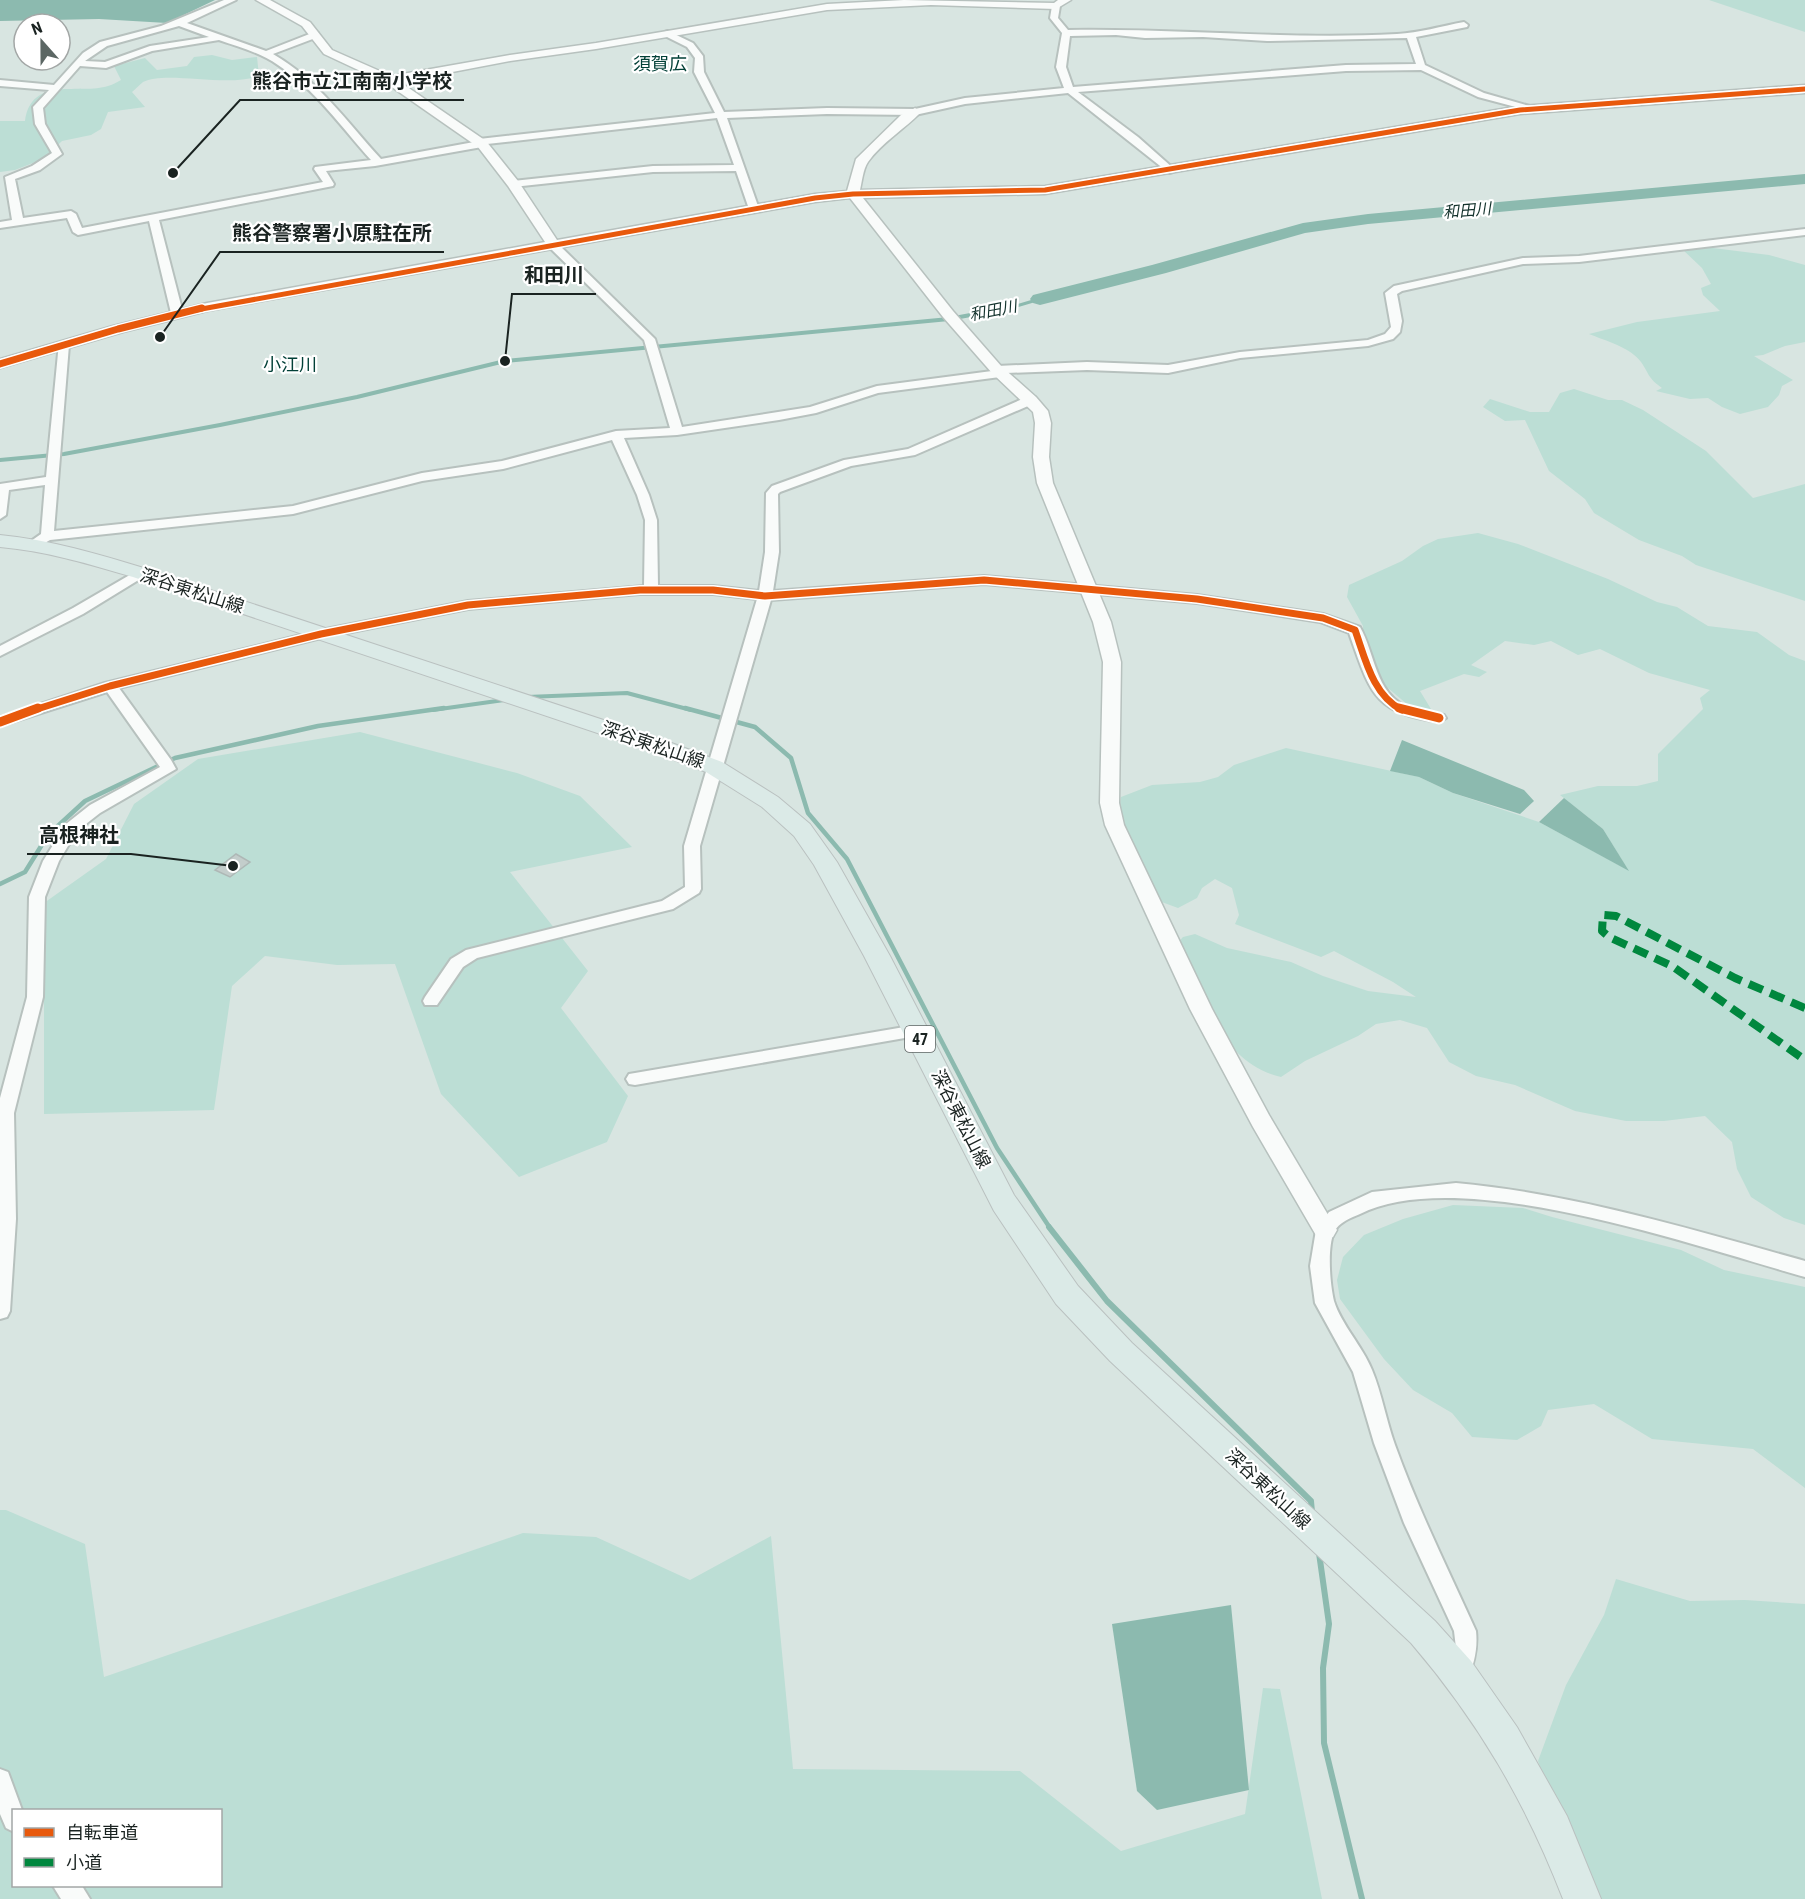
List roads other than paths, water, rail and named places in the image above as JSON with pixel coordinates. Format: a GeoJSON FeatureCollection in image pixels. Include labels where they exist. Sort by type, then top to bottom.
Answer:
{"type":"FeatureCollection","features":[{"type":"Feature","properties":{"kind":"main road","name":"深谷東松山線"},"geometry":{"type":"LineString","coordinates":[[17,541],[72,553],[140,573],[653,744],[714,767],[770,802],[802,830],[825,862],[916,1031],[1004,1203],[1067,1295],[1121,1352],[1424,1632],[1459,1673],[1504,1739],[1554,1829],[1582,1899]]}},
{"type":"Feature","properties":{"kind":"street"},"geometry":{"type":"LineString","coordinates":[[18,222],[10,177],[36,168],[57,154],[40,128],[38,107],[87,52],[102,43],[154,31],[232,0]]}},
{"type":"Feature","properties":{"kind":"street"},"geometry":{"type":"LineString","coordinates":[[262,0],[306,24],[328,52],[390,80],[480,143],[513,184],[553,245],[649,339],[677,431]]}},
{"type":"Feature","properties":{"kind":"street"},"geometry":{"type":"LineString","coordinates":[[390,80],[520,56],[668,34],[807,9],[911,1],[1061,3],[1054,18],[1066,33],[1061,68],[1070,90],[1135,139],[1169,170]]}},
{"type":"Feature","properties":{"kind":"street"},"geometry":{"type":"LineString","coordinates":[[177,22],[281,61],[334,111],[378,162]]}},
{"type":"Feature","properties":{"kind":"street"},"geometry":{"type":"LineString","coordinates":[[1066,33],[1212,34],[1267,38],[1411,36],[1464,26]]}},
{"type":"Feature","properties":{"kind":"street"},"geometry":{"type":"LineString","coordinates":[[668,34],[690,45],[700,58],[699,72],[721,115],[754,209]]}},
{"type":"Feature","properties":{"kind":"street"},"geometry":{"type":"LineString","coordinates":[[266,54],[315,35]]}},
{"type":"Feature","properties":{"kind":"street"},"geometry":{"type":"LineString","coordinates":[[1411,36],[1421,67]]}},
{"type":"Feature","properties":{"kind":"street"},"geometry":{"type":"LineString","coordinates":[[78,63],[106,64],[150,49],[217,38]]}},
{"type":"Feature","properties":{"kind":"street"},"geometry":{"type":"LineString","coordinates":[[0,225],[71,214],[78,232],[329,184],[319,169],[378,162],[480,143],[721,115],[827,111],[915,112],[965,101],[1070,90],[1346,68],[1421,67],[1428,68],[1481,95],[1535,109]]}},
{"type":"Feature","properties":{"kind":"street"},"geometry":{"type":"LineString","coordinates":[[0,83],[56,88]]}},
{"type":"Feature","properties":{"kind":"street"},"geometry":{"type":"LineString","coordinates":[[0,364],[177,314],[754,209],[853,194],[1045,190],[1535,109],[1805,89]]}},
{"type":"Feature","properties":{"kind":"street"},"geometry":{"type":"LineString","coordinates":[[853,194],[860,162],[892,130],[915,112]]}},
{"type":"Feature","properties":{"kind":"street"},"geometry":{"type":"LineString","coordinates":[[513,184],[653,169],[740,168]]}},
{"type":"Feature","properties":{"kind":"street"},"geometry":{"type":"LineString","coordinates":[[853,194],[951,319],[998,371],[1040,411],[1043,423],[1041,457],[1045,483],[1102,622],[1112,662],[1109,732],[1111,794],[1109,799],[1116,831],[1142,878],[1164,932],[1242,1087],[1325,1230]]}},
{"type":"Feature","properties":{"kind":"street"},"geometry":{"type":"LineString","coordinates":[[154,219],[177,314]]}},
{"type":"Feature","properties":{"kind":"street"},"geometry":{"type":"LineString","coordinates":[[17,541],[293,510],[422,477],[503,465],[615,435],[677,431],[812,410],[877,390],[998,371],[1087,366],[1168,369],[1240,355],[1368,343],[1386,339],[1396,331],[1398,322],[1391,293],[1398,288],[1474,273],[1511,262],[1556,258],[1579,259],[1805,232]]}},
{"type":"Feature","properties":{"kind":"street"},"geometry":{"type":"LineString","coordinates":[[17,541],[51,480],[63,345]]}},
{"type":"Feature","properties":{"kind":"street"},"geometry":{"type":"LineString","coordinates":[[431,1001],[457,963],[472,954],[667,905],[693,889],[692,846],[765,596],[772,552],[772,493],[776,489],[848,463],[911,452],[1031,400]]}},
{"type":"Feature","properties":{"kind":"street"},"geometry":{"type":"LineString","coordinates":[[615,435],[643,495],[651,520],[651,590]]}},
{"type":"Feature","properties":{"kind":"street"},"geometry":{"type":"LineString","coordinates":[[0,515],[3,487],[51,480]]}},
{"type":"Feature","properties":{"kind":"street"},"geometry":{"type":"LineString","coordinates":[[0,652],[78,611],[140,573]]}},
{"type":"Feature","properties":{"kind":"street"},"geometry":{"type":"LineString","coordinates":[[1,721],[110,686],[321,634],[468,605],[651,590],[713,590],[765,596],[975,579],[1197,599],[1323,618],[1355,630],[1379,689],[1394,706],[1419,715],[1438,718]]}},
{"type":"Feature","properties":{"kind":"street"},"geometry":{"type":"LineString","coordinates":[[0,1311],[7,1219],[5,1113],[35,997],[37,897],[51,861],[71,828],[95,808],[168,769],[110,686]]}},
{"type":"Feature","properties":{"kind":"street"},"geometry":{"type":"LineString","coordinates":[[635,1079],[916,1031]]}},
{"type":"Feature","properties":{"kind":"street"},"geometry":{"type":"LineString","coordinates":[[1459,1673],[1467,1648],[1465,1631],[1415,1524],[1384,1443],[1363,1371],[1325,1303],[1320,1266],[1325,1230],[1336,1217],[1372,1199],[1416,1192],[1456,1190],[1536,1199],[1640,1223],[1805,1269]]}},
{"type":"Feature","properties":{"kind":"street"},"geometry":{"type":"LineString","coordinates":[[0,1780],[12,1814]]}},
{"type":"Feature","properties":{"kind":"street"},"geometry":{"type":"LineString","coordinates":[[66,1887],[78,1899]]}},
{"type":"Feature","properties":{"kind":"waterway","name":"和田川"},"geometry":{"type":"LineString","coordinates":[[1040,299],[1159,269],[1303,228],[1368,219],[1805,179]]}},
{"type":"Feature","properties":{"kind":"waterway","name":"和田川"},"geometry":{"type":"LineString","coordinates":[[1003,310],[1040,299]]}},
{"type":"Feature","properties":{"kind":"waterway","name":"和田川"},"geometry":{"type":"LineString","coordinates":[[0,460],[64,454],[220,425],[357,397],[505,361],[949,319],[1008,308]]}},
{"type":"Feature","properties":{"kind":"waterway"},"geometry":{"type":"LineString","coordinates":[[527,697],[627,693],[691,710]]}},
{"type":"Feature","properties":{"kind":"waterway"},"geometry":{"type":"LineString","coordinates":[[433,710],[504,700]]}},
{"type":"Feature","properties":{"kind":"waterway"},"geometry":{"type":"LineString","coordinates":[[0,884],[25,872],[48,835],[85,801],[175,758],[318,726],[444,708]]}},
{"type":"Feature","properties":{"kind":"waterway"},"geometry":{"type":"LineString","coordinates":[[685,708],[755,727],[791,758],[808,813],[847,859],[997,1148],[1050,1228]]}},
{"type":"Feature","properties":{"kind":"waterway"},"geometry":{"type":"LineString","coordinates":[[1049,1227],[1107,1301],[1311,1501],[1312,1512]]}},
{"type":"Feature","properties":{"kind":"waterway"},"geometry":{"type":"LineString","coordinates":[[1319,1553],[1329,1624],[1323,1668],[1324,1743],[1362,1899]]}},
{"type":"Feature","properties":{"kind":"place","name":"熊谷市立江南南小学校"},"geometry":{"type":"Point","coordinates":[173,173]}},
{"type":"Feature","properties":{"kind":"place","name":"熊谷警察署小原駐在所"},"geometry":{"type":"Point","coordinates":[160,337]}},
{"type":"Feature","properties":{"kind":"place","name":"和田川"},"geometry":{"type":"Point","coordinates":[505,361]}},
{"type":"Feature","properties":{"kind":"place","name":"高根神社"},"geometry":{"type":"Point","coordinates":[233,866]}},
{"type":"Feature","properties":{"kind":"district","name":"須賀広"},"geometry":{"type":"Point","coordinates":[660,64]}},
{"type":"Feature","properties":{"kind":"district","name":"小江川"},"geometry":{"type":"Point","coordinates":[290,365]}}]}
